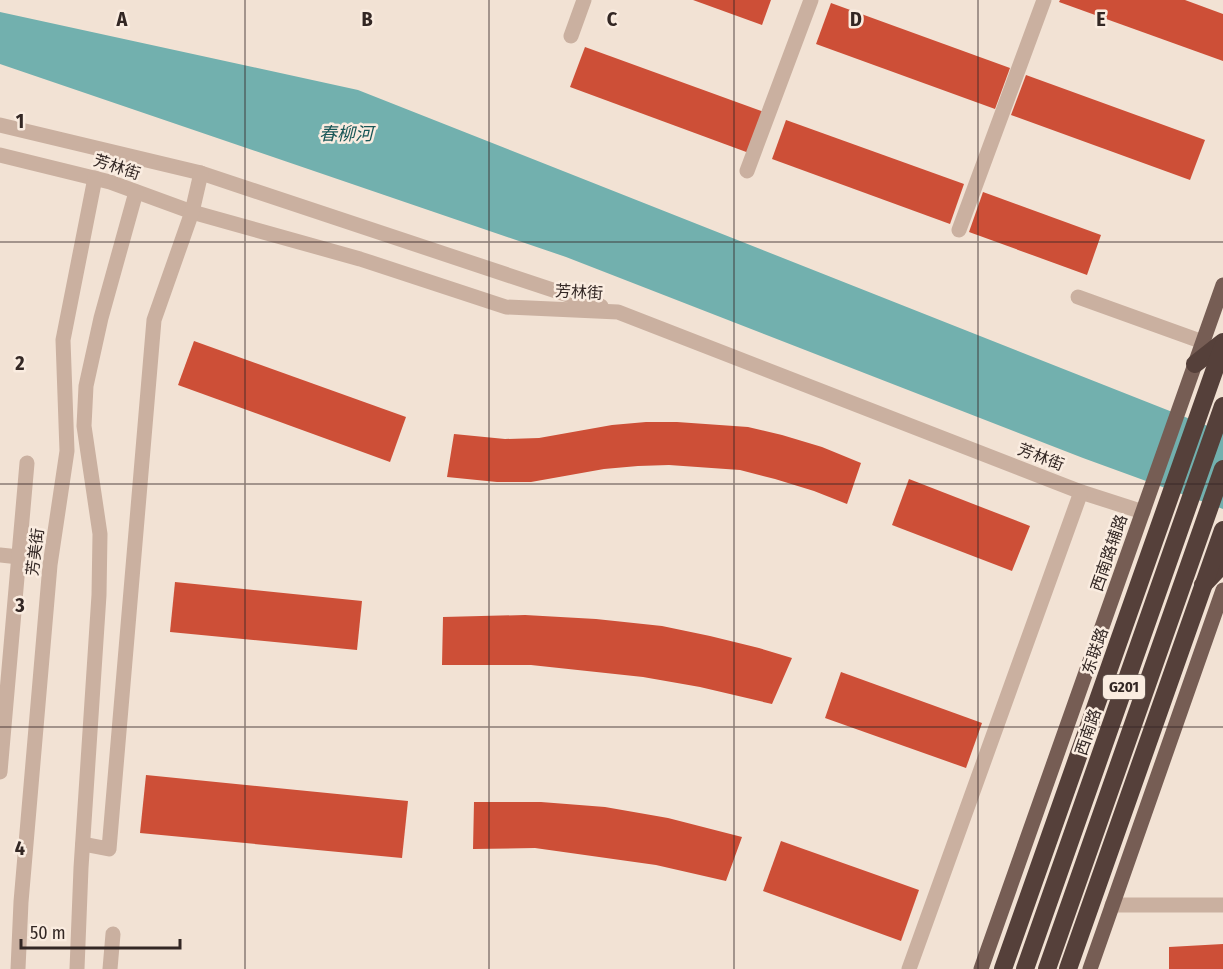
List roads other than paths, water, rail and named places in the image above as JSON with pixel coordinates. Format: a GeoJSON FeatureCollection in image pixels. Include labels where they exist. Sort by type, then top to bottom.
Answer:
{"type":"FeatureCollection","features":[{"type":"Feature","properties":{"kind":"highway"},"geometry":{"type":"LineString","coordinates":[[1192,372],[1223,344]]}},
{"type":"Feature","properties":{"kind":"highway","name":"东联路"},"geometry":{"type":"LineString","coordinates":[[1004,969],[1223,344]]}},
{"type":"Feature","properties":{"kind":"highway","name":"西南路"},"geometry":{"type":"LineString","coordinates":[[1025,969],[1223,406]]}},
{"type":"Feature","properties":{"kind":"highway","name":"G201"},"geometry":{"type":"LineString","coordinates":[[1047,969],[1223,469]]}},
{"type":"Feature","properties":{"kind":"highway"},"geometry":{"type":"LineString","coordinates":[[1068,969],[1223,530]]}},
{"type":"Feature","properties":{"kind":"highway"},"geometry":{"type":"LineString","coordinates":[[1169,622],[1223,564]]}},
{"type":"Feature","properties":{"kind":"main road","name":"西南路辅路"},"geometry":{"type":"LineString","coordinates":[[981,969],[1223,285]]}},
{"type":"Feature","properties":{"kind":"main road"},"geometry":{"type":"LineString","coordinates":[[1090,969],[1223,590]]}},
{"type":"Feature","properties":{"kind":"street"},"geometry":{"type":"LineString","coordinates":[[571,36],[584,0]]}},
{"type":"Feature","properties":{"kind":"street"},"geometry":{"type":"LineString","coordinates":[[747,171],[811,0]]}},
{"type":"Feature","properties":{"kind":"street"},"geometry":{"type":"LineString","coordinates":[[959,230],[1044,0]]}},
{"type":"Feature","properties":{"kind":"street"},"geometry":{"type":"LineString","coordinates":[[0,125],[201,174],[618,312]]}},
{"type":"Feature","properties":{"kind":"street","name":"芳林街"},"geometry":{"type":"LineString","coordinates":[[0,155],[95,178],[192,212],[360,260],[506,307],[618,312],[1081,492],[1145,506]]}},
{"type":"Feature","properties":{"kind":"street"},"geometry":{"type":"LineString","coordinates":[[83,844],[109,849],[154,320],[192,212],[201,174]]}},
{"type":"Feature","properties":{"kind":"street","name":"芳美街"},"geometry":{"type":"LineString","coordinates":[[18,969],[21,902],[50,565],[67,451],[63,340],[95,178]]}},
{"type":"Feature","properties":{"kind":"street"},"geometry":{"type":"LineString","coordinates":[[77,969],[99,595],[100,534],[84,426],[86,386],[101,318],[136,192]]}},
{"type":"Feature","properties":{"kind":"street"},"geometry":{"type":"LineString","coordinates":[[1078,297],[1203,342]]}},
{"type":"Feature","properties":{"kind":"street"},"geometry":{"type":"LineString","coordinates":[[0,772],[27,463]]}},
{"type":"Feature","properties":{"kind":"street"},"geometry":{"type":"LineString","coordinates":[[909,969],[1081,492]]}},
{"type":"Feature","properties":{"kind":"street"},"geometry":{"type":"LineString","coordinates":[[0,555],[19,556]]}},
{"type":"Feature","properties":{"kind":"street"},"geometry":{"type":"LineString","coordinates":[[1112,905],[1223,905]]}},
{"type":"Feature","properties":{"kind":"street"},"geometry":{"type":"LineString","coordinates":[[110,969],[113,934]]}},
{"type":"Feature","properties":{"kind":"water","name":"春柳河"},"geometry":{"type":"Polygon","coordinates":[[[0,12],[358,90],[1223,432],[1223,509],[1083,458],[566,257],[0,64],[0,12]]]}}]}
